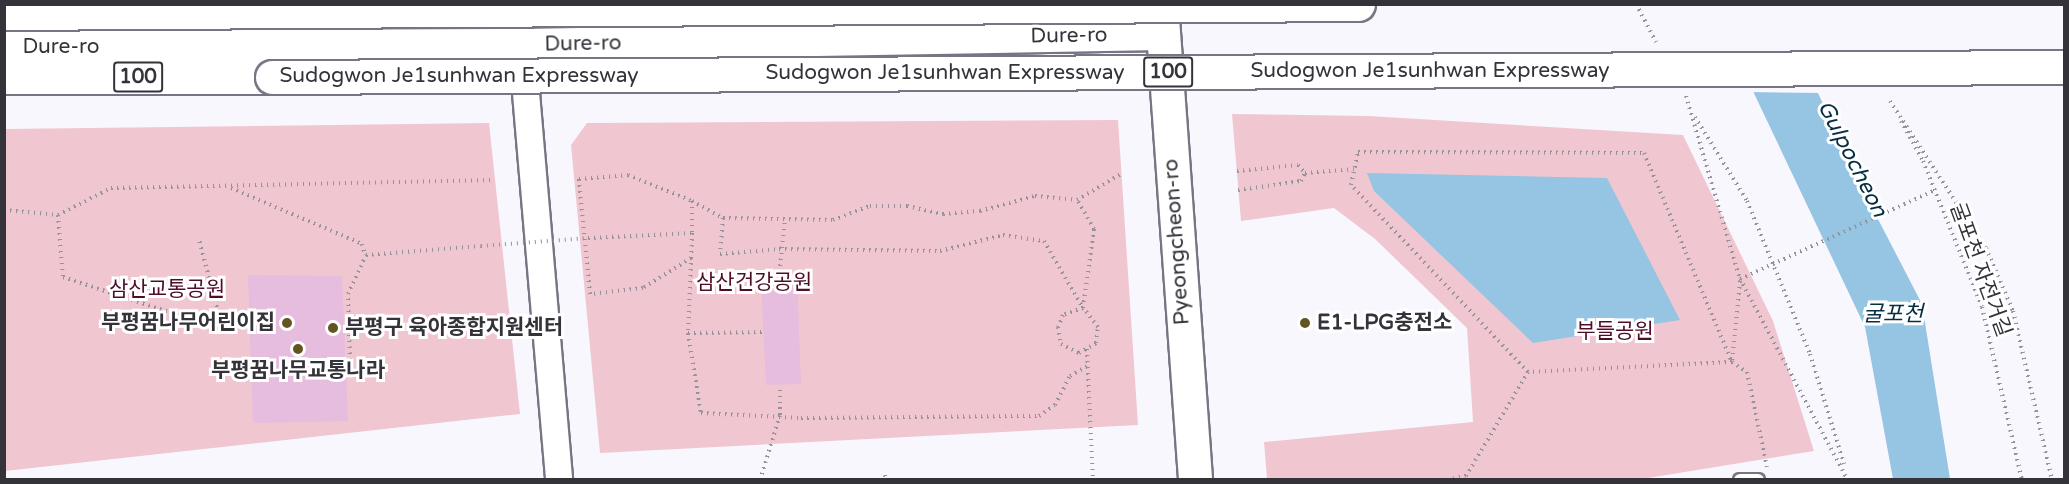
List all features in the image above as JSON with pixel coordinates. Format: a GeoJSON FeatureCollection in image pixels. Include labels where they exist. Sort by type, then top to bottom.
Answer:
{"type":"FeatureCollection","features":[{"type":"Feature","properties":{"kind":"main road"},"geometry":{"type":"LineString","coordinates":[[4,13],[1358,4]]}},
{"type":"Feature","properties":{"kind":"main road","name":"Pyeongcheon-ro"},"geometry":{"type":"LineString","coordinates":[[1161,19],[1195,480]]}},
{"type":"Feature","properties":{"kind":"main road","name":"Sudogwon Je1sunhwan Expressway"},"geometry":{"type":"LineString","coordinates":[[4,77],[2064,67]]}},
{"type":"Feature","properties":{"kind":"street","name":"Dure-ro"},"geometry":{"type":"LineString","coordinates":[[4,47],[521,45],[1161,19]]}},
{"type":"Feature","properties":{"kind":"street"},"geometry":{"type":"LineString","coordinates":[[521,45],[559,480]]}},
{"type":"Feature","properties":{"kind":"lane"},"geometry":{"type":"LineString","coordinates":[[1740,480],[1758,480]]}},
{"type":"Feature","properties":{"kind":"path"},"geometry":{"type":"LineString","coordinates":[[1635,4],[1657,44]]}},
{"type":"Feature","properties":{"kind":"path"},"geometry":{"type":"LineString","coordinates":[[1684,93],[1692,111],[1747,201],[1810,354],[1848,480]]}},
{"type":"Feature","properties":{"kind":"path"},"geometry":{"type":"LineString","coordinates":[[1890,101],[1986,248],[2013,311],[2052,480]]}},
{"type":"Feature","properties":{"kind":"path"},"geometry":{"type":"LineString","coordinates":[[1692,111],[1740,279],[1847,473]]}},
{"type":"Feature","properties":{"kind":"path","name":"굴포천 자전거길"},"geometry":{"type":"LineString","coordinates":[[1897,114],[1935,190],[1982,307],[2022,480]]}},
{"type":"Feature","properties":{"kind":"path"},"geometry":{"type":"LineString","coordinates":[[1732,362],[1528,372],[1351,184],[1358,152],[1644,153],[1732,362],[1747,372],[1770,480]]}},
{"type":"Feature","properties":{"kind":"path"},"geometry":{"type":"LineString","coordinates":[[1237,171],[1298,165],[1305,173]]}},
{"type":"Feature","properties":{"kind":"path"},"geometry":{"type":"LineString","coordinates":[[1305,173],[1354,169]]}},
{"type":"Feature","properties":{"kind":"path"},"geometry":{"type":"LineString","coordinates":[[1238,190],[1300,181],[1305,173]]}},
{"type":"Feature","properties":{"kind":"path"},"geometry":{"type":"LineString","coordinates":[[691,258],[643,288],[590,294],[579,179],[628,175],[692,201],[723,218],[833,220],[870,206],[908,206],[943,214],[980,211],[1035,196],[1077,200],[1121,174]]}},
{"type":"Feature","properties":{"kind":"path"},"geometry":{"type":"LineString","coordinates":[[4,210],[58,214],[111,188],[495,180]]}},
{"type":"Feature","properties":{"kind":"path"},"geometry":{"type":"LineString","coordinates":[[227,187],[362,244],[365,256],[348,294],[350,366]]}},
{"type":"Feature","properties":{"kind":"path"},"geometry":{"type":"LineString","coordinates":[[1740,279],[1935,190]]}},
{"type":"Feature","properties":{"kind":"path"},"geometry":{"type":"LineString","coordinates":[[1077,200],[1094,229],[1083,308]]}},
{"type":"Feature","properties":{"kind":"path"},"geometry":{"type":"LineString","coordinates":[[692,201],[688,333],[701,413],[1039,416],[1055,405],[1070,376],[1089,365]]}},
{"type":"Feature","properties":{"kind":"path"},"geometry":{"type":"LineString","coordinates":[[58,214],[63,277],[223,330],[199,240]]}},
{"type":"Feature","properties":{"kind":"path"},"geometry":{"type":"LineString","coordinates":[[723,218],[720,254],[779,249],[940,250],[1004,235],[1044,241],[1083,308],[1098,327],[1096,343],[1079,353],[1061,344],[1058,327],[1063,315],[1083,308]]}},
{"type":"Feature","properties":{"kind":"path"},"geometry":{"type":"LineString","coordinates":[[779,278],[779,249],[785,219]]}},
{"type":"Feature","properties":{"kind":"path"},"geometry":{"type":"LineString","coordinates":[[365,256],[588,238],[692,233]]}},
{"type":"Feature","properties":{"kind":"path"},"geometry":{"type":"LineString","coordinates":[[1732,362],[1740,279]]}},
{"type":"Feature","properties":{"kind":"path"},"geometry":{"type":"LineString","coordinates":[[688,333],[763,332]]}},
{"type":"Feature","properties":{"kind":"path"},"geometry":{"type":"LineString","coordinates":[[1087,348],[1093,480]]}},
{"type":"Feature","properties":{"kind":"path"},"geometry":{"type":"LineString","coordinates":[[1447,480],[1466,476],[1528,372]]}},
{"type":"Feature","properties":{"kind":"path"},"geometry":{"type":"LineString","coordinates":[[760,480],[780,415],[780,386]]}},
{"type":"Feature","properties":{"kind":"green space","name":"부들공원"},"geometry":{"type":"Polygon","coordinates":[[[1232,114],[1369,116],[1683,135],[1773,321],[1814,451],[1642,479],[1267,479],[1264,442],[1473,422],[1467,328],[1375,239],[1334,208],[1241,221],[1232,114]]]}},
{"type":"Feature","properties":{"kind":"green space","name":"삼산건강공원"},"geometry":{"type":"Polygon","coordinates":[[[1118,120],[1138,425],[600,453],[571,145],[587,123],[1118,120]]]}},
{"type":"Feature","properties":{"kind":"green space","name":"삼산교통공원"},"geometry":{"type":"Polygon","coordinates":[[[489,123],[520,414],[5,471],[4,129],[489,123]]]}},
{"type":"Feature","properties":{"kind":"water","name":"굴포천"},"geometry":{"type":"Polygon","coordinates":[[[1712,5],[1777,5],[1866,196],[1922,304],[1950,479],[1893,479],[1865,327],[1712,5]]]}},
{"type":"Feature","properties":{"kind":"water"},"geometry":{"type":"Polygon","coordinates":[[[1367,173],[1607,178],[1680,320],[1533,343],[1374,191],[1367,173]]]}},
{"type":"Feature","properties":{"kind":"pier"},"geometry":{"type":"Polygon","coordinates":[[[1709,4],[1780,4],[1821,93],[1750,92],[1709,4]]]}},
{"type":"Feature","properties":{"kind":"building","name":"부평꿈나무교통나라"},"geometry":{"type":"Polygon","coordinates":[[[248,275],[342,276],[348,421],[253,423],[248,275]]]}},
{"type":"Feature","properties":{"kind":"building"},"geometry":{"type":"Polygon","coordinates":[[[797,277],[801,384],[766,385],[761,278],[797,277]]]}},
{"type":"Feature","properties":{"kind":"place","name":"부평꿈나무어린이집"},"geometry":{"type":"Point","coordinates":[287,323]}},
{"type":"Feature","properties":{"kind":"place","name":"E1-LPG충전소"},"geometry":{"type":"Point","coordinates":[1305,323]}},
{"type":"Feature","properties":{"kind":"place","name":"부평구 육아종합지원센터"},"geometry":{"type":"Point","coordinates":[333,328]}},
{"type":"Feature","properties":{"kind":"place","name":"부평꿈나무교통나라"},"geometry":{"type":"Point","coordinates":[298,349]}},
{"type":"Feature","properties":{"kind":"water label","name":"Gulpocheon"},"geometry":{"type":"Point","coordinates":[1852,159]}}]}
